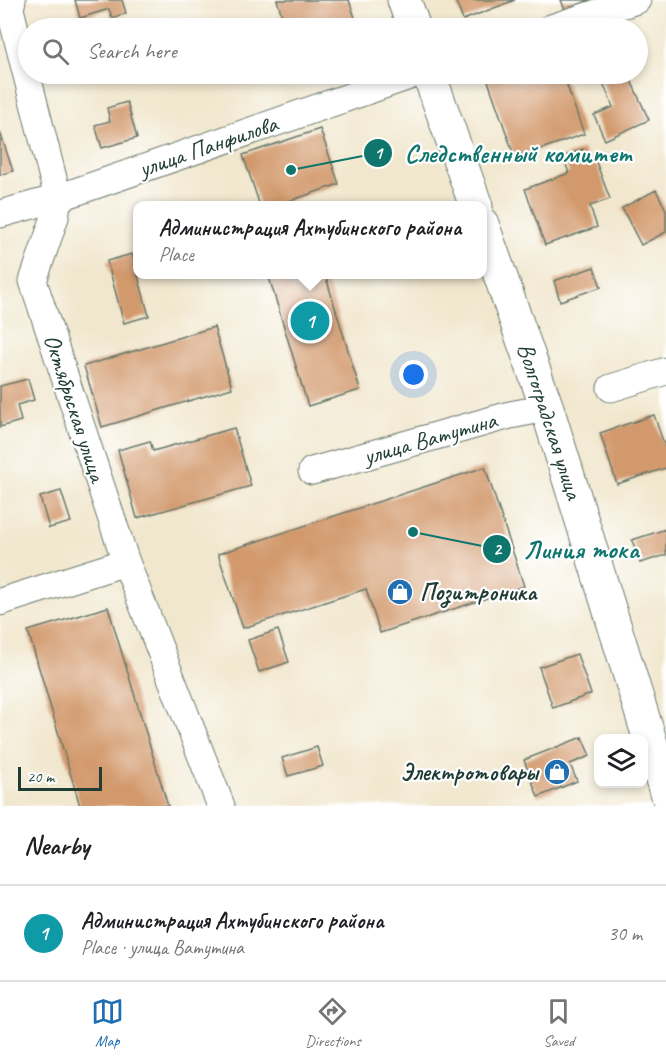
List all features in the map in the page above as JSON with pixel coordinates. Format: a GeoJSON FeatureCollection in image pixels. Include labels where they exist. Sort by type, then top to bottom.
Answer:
{"type":"FeatureCollection","features":[{"type":"Feature","properties":{"kind":"street","name":"Октябрьская улица"},"geometry":{"type":"LineString","coordinates":[[12,0],[10,9],[18,40]]}},
{"type":"Feature","properties":{"kind":"street"},"geometry":{"type":"LineString","coordinates":[[404,0],[410,18]]}},
{"type":"Feature","properties":{"kind":"street"},"geometry":{"type":"LineString","coordinates":[[582,18],[637,0]]}},
{"type":"Feature","properties":{"kind":"street","name":"Октябрьская улица"},"geometry":{"type":"LineString","coordinates":[[29,84],[58,198],[55,218],[33,281],[126,562],[221,806]]}},
{"type":"Feature","properties":{"kind":"street","name":"улица Панфилова"},"geometry":{"type":"LineString","coordinates":[[0,214],[58,198],[386,84]]}},
{"type":"Feature","properties":{"kind":"street"},"geometry":{"type":"LineString","coordinates":[[433,84],[474,201]]}},
{"type":"Feature","properties":{"kind":"street","name":"Волгоградская улица"},"geometry":{"type":"LineString","coordinates":[[487,236],[547,408],[666,792]]}},
{"type":"Feature","properties":{"kind":"street"},"geometry":{"type":"LineString","coordinates":[[611,388],[666,371]]}},
{"type":"Feature","properties":{"kind":"street","name":"улица Ватутина"},"geometry":{"type":"LineString","coordinates":[[312,471],[510,415],[547,408]]}},
{"type":"Feature","properties":{"kind":"street"},"geometry":{"type":"LineString","coordinates":[[0,602],[126,562]]}},
{"type":"Feature","properties":{"kind":"building"},"geometry":{"type":"Polygon","coordinates":[[[75,0],[122,0],[126,13],[112,18],[109,9],[80,18],[75,0]]]}},
{"type":"Feature","properties":{"kind":"building"},"geometry":{"type":"Polygon","coordinates":[[[277,0],[349,0],[355,18],[283,18],[277,0]]]}},
{"type":"Feature","properties":{"kind":"building"},"geometry":{"type":"Polygon","coordinates":[[[455,0],[515,0],[468,18],[462,18],[455,0]]]}},
{"type":"Feature","properties":{"kind":"building"},"geometry":{"type":"Polygon","coordinates":[[[561,0],[590,0],[565,10],[561,0]]]}},
{"type":"Feature","properties":{"kind":"building"},"geometry":{"type":"Polygon","coordinates":[[[489,84],[566,84],[584,134],[515,158],[489,84]]]}},
{"type":"Feature","properties":{"kind":"building"},"geometry":{"type":"Polygon","coordinates":[[[603,84],[633,84],[649,120],[605,140],[594,115],[613,107],[603,84]]]}},
{"type":"Feature","properties":{"kind":"building"},"geometry":{"type":"Polygon","coordinates":[[[127,102],[137,138],[102,148],[95,125],[110,121],[107,108],[127,102]]]}},
{"type":"Feature","properties":{"kind":"building"},"geometry":{"type":"Polygon","coordinates":[[[320,129],[339,184],[290,201],[258,201],[243,155],[320,129]]]}},
{"type":"Feature","properties":{"kind":"building"},"geometry":{"type":"Polygon","coordinates":[[[0,132],[13,171],[0,175],[0,132]]]}},
{"type":"Feature","properties":{"kind":"building"},"geometry":{"type":"Polygon","coordinates":[[[583,149],[588,162],[595,159],[610,199],[590,206],[597,227],[545,245],[525,189],[569,173],[563,157],[583,149]]]}},
{"type":"Feature","properties":{"kind":"building"},"geometry":{"type":"Polygon","coordinates":[[[656,190],[666,210],[666,232],[641,245],[622,208],[656,190]]]}},
{"type":"Feature","properties":{"kind":"building"},"geometry":{"type":"Polygon","coordinates":[[[132,254],[133,279],[139,279],[149,316],[124,323],[107,261],[132,254]]]}},
{"type":"Feature","properties":{"kind":"building"},"geometry":{"type":"Polygon","coordinates":[[[594,267],[601,287],[560,301],[554,281],[594,267]]]}},
{"type":"Feature","properties":{"kind":"building"},"geometry":{"type":"Polygon","coordinates":[[[270,279],[327,279],[360,390],[308,406],[270,279]]]}},
{"type":"Feature","properties":{"kind":"building"},"geometry":{"type":"Polygon","coordinates":[[[214,327],[232,388],[102,427],[84,366],[214,327]]]}},
{"type":"Feature","properties":{"kind":"building"},"geometry":{"type":"Polygon","coordinates":[[[28,379],[34,400],[17,405],[21,421],[0,427],[0,386],[28,379]]]}},
{"type":"Feature","properties":{"kind":"building"},"geometry":{"type":"Polygon","coordinates":[[[654,415],[666,450],[666,468],[617,484],[600,433],[654,415]]]}},
{"type":"Feature","properties":{"kind":"building"},"geometry":{"type":"Polygon","coordinates":[[[234,428],[251,486],[137,518],[118,450],[150,441],[153,451],[234,428]]]}},
{"type":"Feature","properties":{"kind":"building"},"geometry":{"type":"Polygon","coordinates":[[[485,467],[524,586],[380,633],[366,589],[243,628],[218,554],[485,467]]]}},
{"type":"Feature","properties":{"kind":"building"},"geometry":{"type":"Polygon","coordinates":[[[61,491],[71,522],[49,528],[40,497],[61,491]]]}},
{"type":"Feature","properties":{"kind":"building"},"geometry":{"type":"Polygon","coordinates":[[[666,529],[666,555],[640,563],[632,540],[666,529]]]}},
{"type":"Feature","properties":{"kind":"building"},"geometry":{"type":"Polygon","coordinates":[[[108,607],[168,806],[80,806],[28,631],[108,607]]]}},
{"type":"Feature","properties":{"kind":"building"},"geometry":{"type":"Polygon","coordinates":[[[278,630],[289,662],[259,672],[248,640],[278,630]]]}},
{"type":"Feature","properties":{"kind":"building"},"geometry":{"type":"Polygon","coordinates":[[[577,654],[591,694],[553,708],[539,667],[577,654]]]}},
{"type":"Feature","properties":{"kind":"building"},"geometry":{"type":"Polygon","coordinates":[[[582,737],[590,756],[570,764],[577,781],[538,797],[524,760],[582,737]]]}},
{"type":"Feature","properties":{"kind":"building"},"geometry":{"type":"Polygon","coordinates":[[[317,747],[323,766],[288,776],[282,758],[317,747]]]}},
{"type":"Feature","properties":{"kind":"place","name":"Следственный комитет"},"geometry":{"type":"Point","coordinates":[291,170]}},
{"type":"Feature","properties":{"kind":"place","name":"Администрация Ахтубинского района"},"geometry":{"type":"Point","coordinates":[310,321]}},
{"type":"Feature","properties":{"kind":"place","name":"Линия тока"},"geometry":{"type":"Point","coordinates":[413,532]}},
{"type":"Feature","properties":{"kind":"place","name":"Позитроника"},"geometry":{"type":"Point","coordinates":[400,592]}},
{"type":"Feature","properties":{"kind":"place","name":"Электротовары"},"geometry":{"type":"Point","coordinates":[557,772]}}]}
